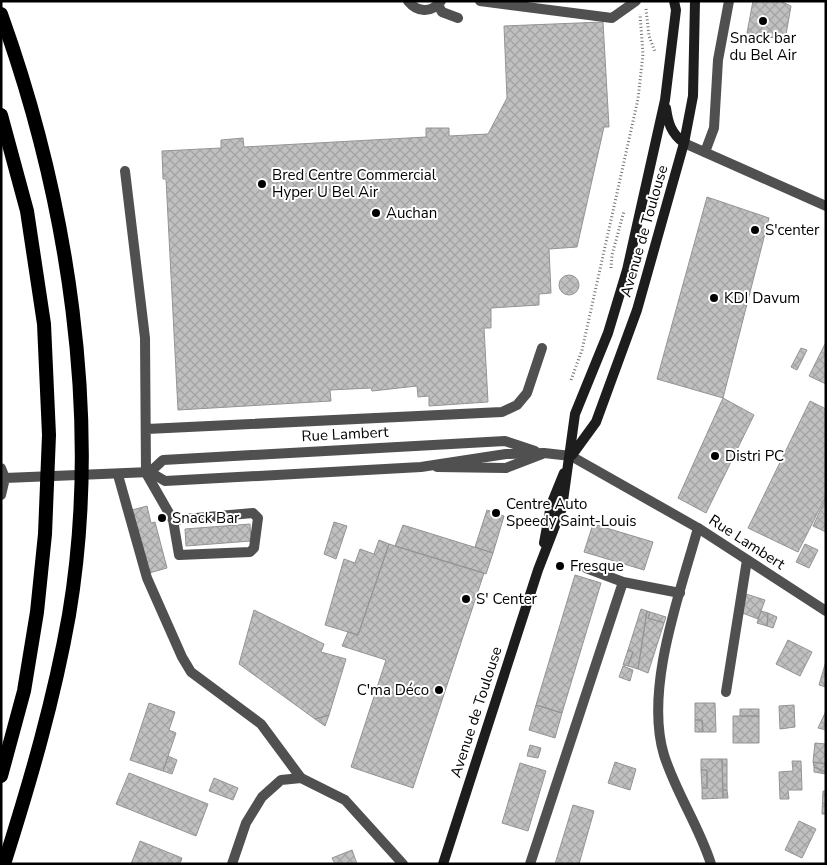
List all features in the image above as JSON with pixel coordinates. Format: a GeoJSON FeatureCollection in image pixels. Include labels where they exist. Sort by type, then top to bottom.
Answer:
{"type":"FeatureCollection","features":[{"type":"Feature","properties":{"kind":"highway"},"geometry":{"type":"LineString","coordinates":[[1,14],[27,87],[47,163],[63,242],[73,321],[82,431],[78,535],[69,614],[51,700],[29,785],[4,864]]}},
{"type":"Feature","properties":{"kind":"highway"},"geometry":{"type":"LineString","coordinates":[[1,115],[27,210],[44,324],[49,435],[46,534],[37,612],[24,692],[1,776]]}},
{"type":"Feature","properties":{"kind":"main road","name":"Avenue de Toulouse"},"geometry":{"type":"LineString","coordinates":[[442,864],[538,570],[562,508],[571,456],[575,414],[608,334],[627,270],[665,100],[676,10],[674,1]]}},
{"type":"Feature","properties":{"kind":"main road","name":"Avenue de Toulouse"},"geometry":{"type":"LineString","coordinates":[[571,456],[596,422],[637,310],[684,143],[693,96],[695,1]]}},
{"type":"Feature","properties":{"kind":"main road"},"geometry":{"type":"LineString","coordinates":[[665,100],[668,124],[676,137],[684,143]]}},
{"type":"Feature","properties":{"kind":"street"},"geometry":{"type":"LineString","coordinates":[[408,1],[416,9],[421,10],[427,10],[439,3],[442,12],[458,18]]}},
{"type":"Feature","properties":{"kind":"street"},"geometry":{"type":"LineString","coordinates":[[480,1],[612,18],[633,3]]}},
{"type":"Feature","properties":{"kind":"street"},"geometry":{"type":"LineString","coordinates":[[705,152],[714,128],[718,60],[729,1]]}},
{"type":"Feature","properties":{"kind":"street"},"geometry":{"type":"LineString","coordinates":[[684,143],[826,206]]}},
{"type":"Feature","properties":{"kind":"street"},"geometry":{"type":"LineString","coordinates":[[125,172],[145,338],[148,472],[173,520],[179,555],[250,552],[254,548],[258,518],[253,513],[173,520]]}},
{"type":"Feature","properties":{"kind":"street"},"geometry":{"type":"LineString","coordinates":[[147,429],[502,412],[517,405],[527,393],[542,348]]}},
{"type":"Feature","properties":{"kind":"street","name":"Rue Lambert"},"geometry":{"type":"LineString","coordinates":[[3,473],[118,475],[148,472],[163,460],[505,441],[544,453]]}},
{"type":"Feature","properties":{"kind":"street","name":"Rue Lambert"},"geometry":{"type":"LineString","coordinates":[[148,472],[165,481],[421,467],[506,454],[544,453],[571,456],[698,528],[826,611]]}},
{"type":"Feature","properties":{"kind":"street"},"geometry":{"type":"LineString","coordinates":[[1,495],[3,473]]}},
{"type":"Feature","properties":{"kind":"street"},"geometry":{"type":"LineString","coordinates":[[118,475],[147,578],[182,657],[191,672],[261,724],[301,778],[345,800],[403,864]]}},
{"type":"Feature","properties":{"kind":"street"},"geometry":{"type":"LineString","coordinates":[[698,528],[667,639],[660,688],[660,735],[670,772],[711,864]]}},
{"type":"Feature","properties":{"kind":"street"},"geometry":{"type":"LineString","coordinates":[[726,692],[748,560]]}},
{"type":"Feature","properties":{"kind":"street"},"geometry":{"type":"LineString","coordinates":[[586,568],[623,582],[680,592]]}},
{"type":"Feature","properties":{"kind":"street"},"geometry":{"type":"LineString","coordinates":[[530,864],[623,582]]}},
{"type":"Feature","properties":{"kind":"street"},"geometry":{"type":"LineString","coordinates":[[232,864],[246,823],[262,797],[281,780],[301,778]]}},
{"type":"Feature","properties":{"kind":"path"},"geometry":{"type":"LineString","coordinates":[[645,1],[649,36],[658,57]]}},
{"type":"Feature","properties":{"kind":"path"},"geometry":{"type":"LineString","coordinates":[[570,384],[582,350],[638,99],[643,54],[633,3]]}},
{"type":"Feature","properties":{"kind":"path"},"geometry":{"type":"LineString","coordinates":[[611,273],[612,255],[624,207]]}},
{"type":"Feature","properties":{"kind":"building"},"geometry":{"type":"Polygon","coordinates":[[[753,1],[780,1],[791,6],[785,40],[747,33],[753,1]]]}},
{"type":"Feature","properties":{"kind":"building","name":"Auchan"},"geometry":{"type":"Polygon","coordinates":[[[603,22],[609,127],[604,127],[577,247],[549,249],[551,293],[539,294],[539,305],[491,308],[491,328],[484,328],[488,402],[429,406],[429,396],[418,397],[417,386],[372,391],[371,388],[330,390],[331,401],[178,410],[166,179],[163,179],[162,151],[221,148],[221,140],[243,138],[244,147],[426,137],[426,128],[449,128],[449,136],[488,134],[507,98],[504,26],[603,22]]]}},
{"type":"Feature","properties":{"kind":"building","name":"KDI Davum"},"geometry":{"type":"Polygon","coordinates":[[[707,197],[769,218],[723,398],[657,379],[707,197]]]}},
{"type":"Feature","properties":{"kind":"building"},"geometry":{"type":"Polygon","coordinates":[[[569,275],[576,278],[579,285],[576,292],[569,295],[562,292],[559,285],[562,278],[569,275]]]}},
{"type":"Feature","properties":{"kind":"building"},"geometry":{"type":"Polygon","coordinates":[[[826,342],[826,384],[809,376],[826,342]]]}},
{"type":"Feature","properties":{"kind":"building"},"geometry":{"type":"Polygon","coordinates":[[[801,348],[807,350],[797,370],[791,367],[801,348]]]}},
{"type":"Feature","properties":{"kind":"building","name":"Distri PC"},"geometry":{"type":"Polygon","coordinates":[[[723,398],[754,415],[706,513],[678,498],[723,398]]]}},
{"type":"Feature","properties":{"kind":"building"},"geometry":{"type":"Polygon","coordinates":[[[810,401],[826,409],[826,496],[798,552],[748,528],[810,401]]]}},
{"type":"Feature","properties":{"kind":"building"},"geometry":{"type":"Polygon","coordinates":[[[826,498],[826,532],[813,526],[826,498]]]}},
{"type":"Feature","properties":{"kind":"building"},"geometry":{"type":"Polygon","coordinates":[[[147,506],[151,523],[155,522],[167,568],[149,573],[132,510],[147,506]]]}},
{"type":"Feature","properties":{"kind":"building"},"geometry":{"type":"Polygon","coordinates":[[[487,510],[504,516],[493,553],[475,547],[487,510]]]}},
{"type":"Feature","properties":{"kind":"building"},"geometry":{"type":"Polygon","coordinates":[[[334,522],[347,526],[336,559],[324,554],[334,522]]]}},
{"type":"Feature","properties":{"kind":"building"},"geometry":{"type":"Polygon","coordinates":[[[250,524],[251,541],[186,546],[185,529],[250,524]]]}},
{"type":"Feature","properties":{"kind":"building"},"geometry":{"type":"Polygon","coordinates":[[[593,524],[653,542],[644,570],[584,552],[593,524]]]}},
{"type":"Feature","properties":{"kind":"building"},"geometry":{"type":"Polygon","coordinates":[[[403,525],[493,553],[486,574],[395,546],[403,525]]]}},
{"type":"Feature","properties":{"kind":"building"},"geometry":{"type":"Polygon","coordinates":[[[379,540],[389,544],[358,635],[325,625],[344,559],[355,563],[360,549],[374,554],[379,540]]]}},
{"type":"Feature","properties":{"kind":"building"},"geometry":{"type":"Polygon","coordinates":[[[389,544],[484,573],[413,788],[351,767],[386,660],[342,646],[348,632],[358,635],[389,544]]]}},
{"type":"Feature","properties":{"kind":"building"},"geometry":{"type":"Polygon","coordinates":[[[805,544],[818,550],[809,568],[796,562],[805,544]]]}},
{"type":"Feature","properties":{"kind":"building"},"geometry":{"type":"Polygon","coordinates":[[[575,575],[601,583],[562,713],[536,705],[575,575]]]}},
{"type":"Feature","properties":{"kind":"building"},"geometry":{"type":"Polygon","coordinates":[[[746,594],[765,600],[758,619],[740,612],[746,594]]]}},
{"type":"Feature","properties":{"kind":"building"},"geometry":{"type":"Polygon","coordinates":[[[641,609],[647,611],[638,669],[628,666],[633,652],[628,650],[641,609]]]}},
{"type":"Feature","properties":{"kind":"building"},"geometry":{"type":"Polygon","coordinates":[[[254,610],[324,644],[321,652],[346,659],[329,715],[315,719],[239,664],[254,610]]]}},
{"type":"Feature","properties":{"kind":"building"},"geometry":{"type":"Polygon","coordinates":[[[647,611],[650,612],[648,618],[664,623],[648,673],[638,669],[647,611]]]}},
{"type":"Feature","properties":{"kind":"building"},"geometry":{"type":"Polygon","coordinates":[[[761,611],[768,613],[767,626],[757,623],[761,611]]]}},
{"type":"Feature","properties":{"kind":"building"},"geometry":{"type":"Polygon","coordinates":[[[650,612],[666,617],[664,623],[648,618],[650,612]]]}},
{"type":"Feature","properties":{"kind":"building"},"geometry":{"type":"Polygon","coordinates":[[[768,613],[777,617],[773,628],[767,626],[768,613]]]}},
{"type":"Feature","properties":{"kind":"building"},"geometry":{"type":"Polygon","coordinates":[[[788,640],[812,652],[800,676],[776,664],[788,640]]]}},
{"type":"Feature","properties":{"kind":"building"},"geometry":{"type":"Polygon","coordinates":[[[628,650],[633,652],[628,666],[623,665],[628,650]]]}},
{"type":"Feature","properties":{"kind":"building"},"geometry":{"type":"Polygon","coordinates":[[[826,661],[826,687],[819,685],[826,661]]]}},
{"type":"Feature","properties":{"kind":"building"},"geometry":{"type":"Polygon","coordinates":[[[623,666],[633,670],[630,681],[619,677],[623,666]]]}},
{"type":"Feature","properties":{"kind":"building"},"geometry":{"type":"Polygon","coordinates":[[[149,703],[175,712],[169,730],[176,733],[163,771],[130,760],[149,703]]]}},
{"type":"Feature","properties":{"kind":"building"},"geometry":{"type":"Polygon","coordinates":[[[695,703],[715,703],[716,732],[703,732],[702,720],[695,720],[695,703]]]}},
{"type":"Feature","properties":{"kind":"building"},"geometry":{"type":"Polygon","coordinates":[[[536,705],[562,713],[555,738],[529,730],[536,705]]]}},
{"type":"Feature","properties":{"kind":"building"},"geometry":{"type":"Polygon","coordinates":[[[794,705],[795,727],[780,729],[779,706],[794,705]]]}},
{"type":"Feature","properties":{"kind":"building"},"geometry":{"type":"Polygon","coordinates":[[[740,709],[759,709],[759,716],[740,716],[740,709]]]}},
{"type":"Feature","properties":{"kind":"building"},"geometry":{"type":"Polygon","coordinates":[[[826,711],[826,730],[818,728],[826,711]]]}},
{"type":"Feature","properties":{"kind":"building"},"geometry":{"type":"Polygon","coordinates":[[[329,715],[325,726],[315,719],[329,715]]]}},
{"type":"Feature","properties":{"kind":"building"},"geometry":{"type":"Polygon","coordinates":[[[733,716],[759,716],[759,743],[733,743],[733,716]]]}},
{"type":"Feature","properties":{"kind":"building"},"geometry":{"type":"Polygon","coordinates":[[[695,720],[702,720],[703,732],[695,732],[695,720]]]}},
{"type":"Feature","properties":{"kind":"building"},"geometry":{"type":"Polygon","coordinates":[[[815,743],[826,744],[826,764],[813,762],[815,743]]]}},
{"type":"Feature","properties":{"kind":"building"},"geometry":{"type":"Polygon","coordinates":[[[530,745],[541,748],[538,758],[527,756],[530,745]]]}},
{"type":"Feature","properties":{"kind":"building"},"geometry":{"type":"Polygon","coordinates":[[[168,756],[177,760],[172,774],[163,771],[168,756]]]}},
{"type":"Feature","properties":{"kind":"building"},"geometry":{"type":"Polygon","coordinates":[[[701,759],[722,759],[723,798],[702,799],[702,788],[707,788],[707,770],[701,770],[701,759]]]}},
{"type":"Feature","properties":{"kind":"building"},"geometry":{"type":"Polygon","coordinates":[[[722,759],[727,759],[727,790],[723,790],[722,759]]]}},
{"type":"Feature","properties":{"kind":"building"},"geometry":{"type":"Polygon","coordinates":[[[792,761],[801,761],[802,790],[788,790],[789,799],[780,799],[779,772],[793,771],[792,761]]]}},
{"type":"Feature","properties":{"kind":"building"},"geometry":{"type":"Polygon","coordinates":[[[615,762],[636,769],[630,790],[608,783],[615,762]]]}},
{"type":"Feature","properties":{"kind":"building"},"geometry":{"type":"Polygon","coordinates":[[[813,762],[826,764],[826,772],[814,767],[813,762]]]}},
{"type":"Feature","properties":{"kind":"building"},"geometry":{"type":"Polygon","coordinates":[[[520,763],[546,771],[528,831],[502,823],[520,763]]]}},
{"type":"Feature","properties":{"kind":"building"},"geometry":{"type":"Polygon","coordinates":[[[814,767],[826,772],[826,774],[814,772],[814,767]]]}},
{"type":"Feature","properties":{"kind":"building"},"geometry":{"type":"Polygon","coordinates":[[[701,770],[707,770],[707,788],[702,788],[701,770]]]}},
{"type":"Feature","properties":{"kind":"building"},"geometry":{"type":"Polygon","coordinates":[[[129,773],[208,804],[196,836],[116,804],[129,773]]]}},
{"type":"Feature","properties":{"kind":"building"},"geometry":{"type":"Polygon","coordinates":[[[214,778],[238,788],[233,800],[209,791],[214,778]]]}},
{"type":"Feature","properties":{"kind":"building"},"geometry":{"type":"Polygon","coordinates":[[[723,790],[727,790],[728,798],[723,798],[723,790]]]}},
{"type":"Feature","properties":{"kind":"building"},"geometry":{"type":"Polygon","coordinates":[[[823,791],[826,791],[826,814],[822,814],[823,791]]]}},
{"type":"Feature","properties":{"kind":"building"},"geometry":{"type":"Polygon","coordinates":[[[573,805],[594,811],[579,864],[555,864],[573,805]]]}},
{"type":"Feature","properties":{"kind":"building"},"geometry":{"type":"Polygon","coordinates":[[[799,821],[816,829],[802,858],[785,850],[799,821]]]}},
{"type":"Feature","properties":{"kind":"building"},"geometry":{"type":"Polygon","coordinates":[[[140,841],[182,858],[180,864],[131,864],[140,841]]]}},
{"type":"Feature","properties":{"kind":"building"},"geometry":{"type":"Polygon","coordinates":[[[352,850],[357,864],[335,864],[332,858],[352,850]]]}},
{"type":"Feature","properties":{"kind":"place","name":"Snack bar du Bel Air"},"geometry":{"type":"Point","coordinates":[763,21]}},
{"type":"Feature","properties":{"kind":"place","name":"Bred Centre Commercial Hyper U Bel Air"},"geometry":{"type":"Point","coordinates":[262,184]}},
{"type":"Feature","properties":{"kind":"place","name":"Auchan"},"geometry":{"type":"Point","coordinates":[376,213]}},
{"type":"Feature","properties":{"kind":"place","name":"S'center"},"geometry":{"type":"Point","coordinates":[755,230]}},
{"type":"Feature","properties":{"kind":"place","name":"KDI Davum"},"geometry":{"type":"Point","coordinates":[714,298]}},
{"type":"Feature","properties":{"kind":"place","name":"Distri PC"},"geometry":{"type":"Point","coordinates":[715,456]}},
{"type":"Feature","properties":{"kind":"place","name":"Centre Auto Speedy Saint-Louis"},"geometry":{"type":"Point","coordinates":[496,513]}},
{"type":"Feature","properties":{"kind":"place","name":"Snack Bar"},"geometry":{"type":"Point","coordinates":[162,518]}},
{"type":"Feature","properties":{"kind":"place","name":"Fresque"},"geometry":{"type":"Point","coordinates":[560,566]}},
{"type":"Feature","properties":{"kind":"place","name":"S' Center"},"geometry":{"type":"Point","coordinates":[466,599]}},
{"type":"Feature","properties":{"kind":"place","name":"C'ma Déco"},"geometry":{"type":"Point","coordinates":[439,690]}}]}
